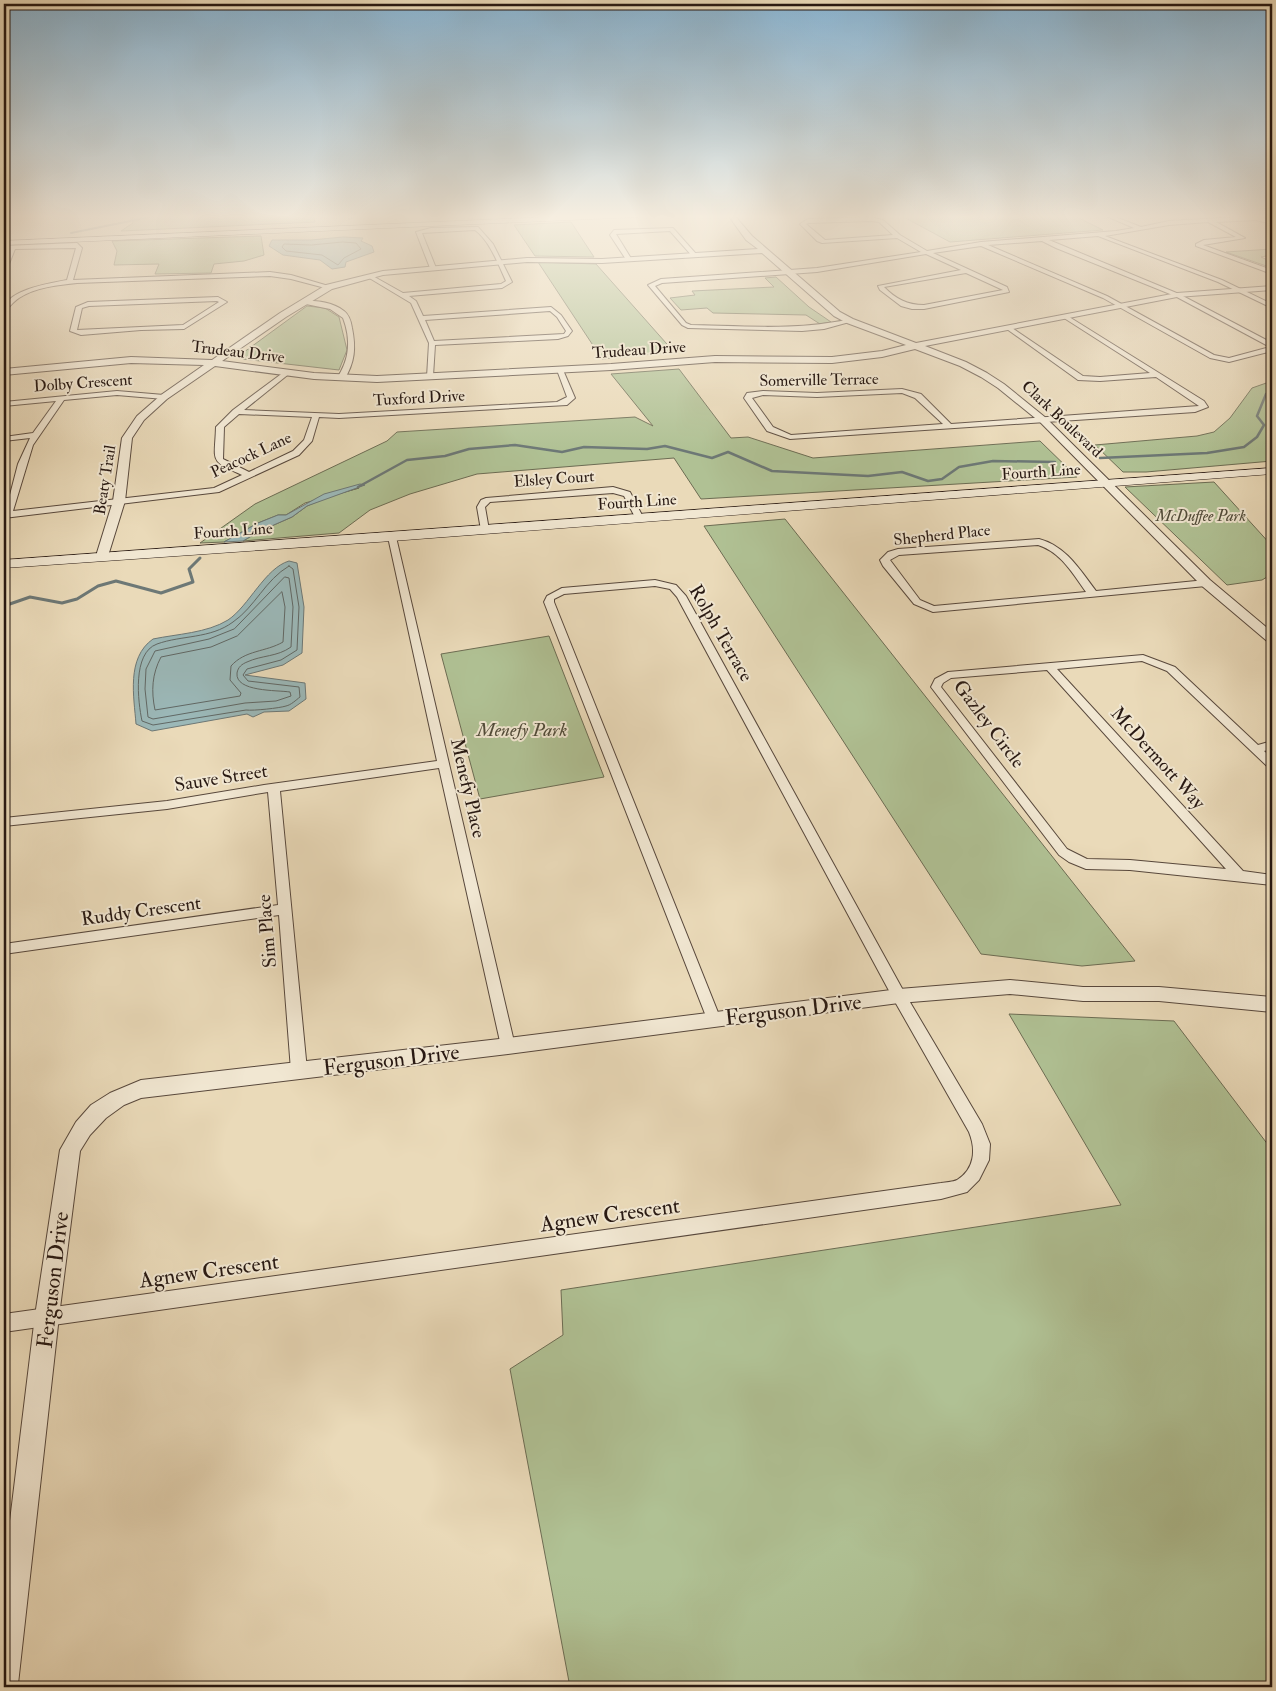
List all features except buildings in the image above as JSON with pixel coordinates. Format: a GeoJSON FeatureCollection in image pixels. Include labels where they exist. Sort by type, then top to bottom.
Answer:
{"type":"FeatureCollection","features":[{"type":"Feature","properties":{"kind":"main road","name":"Fourth Line"},"geometry":{"type":"LineString","coordinates":[[4,564],[640,519],[1272,471]]}},
{"type":"Feature","properties":{"kind":"street"},"geometry":{"type":"LineString","coordinates":[[4,309],[9,302],[24,294]]}},
{"type":"Feature","properties":{"kind":"street"},"geometry":{"type":"LineString","coordinates":[[168,300],[171,294]]}},
{"type":"Feature","properties":{"kind":"street","name":"Beaty Trail"},"geometry":{"type":"LineString","coordinates":[[102,556],[118,501],[127,438],[140,418],[164,397],[316,294]]}},
{"type":"Feature","properties":{"kind":"street"},"geometry":{"type":"LineString","coordinates":[[403,295],[413,294]]}},
{"type":"Feature","properties":{"kind":"street"},"geometry":{"type":"LineString","coordinates":[[660,294],[684,324],[690,328],[802,329],[824,327],[850,321]]}},
{"type":"Feature","properties":{"kind":"street","name":"Clark Boulevard"},"geometry":{"type":"LineString","coordinates":[[813,294],[832,310],[850,321],[984,375],[1043,420],[1206,583],[1272,638]]}},
{"type":"Feature","properties":{"kind":"street"},"geometry":{"type":"LineString","coordinates":[[888,294],[903,305],[912,307],[990,294]]}},
{"type":"Feature","properties":{"kind":"street"},"geometry":{"type":"LineString","coordinates":[[1094,294],[1121,306],[1217,359],[1229,360],[1272,348]]}},
{"type":"Feature","properties":{"kind":"street","name":"Trudeau Drive"},"geometry":{"type":"LineString","coordinates":[[4,372],[131,360],[162,360],[214,363],[341,378],[377,379],[560,370],[715,359],[832,360],[862,357],[1007,327],[1191,294]]}},
{"type":"Feature","properties":{"kind":"street"},"geometry":{"type":"LineString","coordinates":[[1249,294],[1272,306]]}},
{"type":"Feature","properties":{"kind":"street"},"geometry":{"type":"LineString","coordinates":[[403,295],[414,302],[432,343],[429,376]]}},
{"type":"Feature","properties":{"kind":"street"},"geometry":{"type":"LineString","coordinates":[[1177,295],[1272,348]]}},
{"type":"Feature","properties":{"kind":"street"},"geometry":{"type":"LineString","coordinates":[[6,296],[18,296]]}},
{"type":"Feature","properties":{"kind":"street"},"geometry":{"type":"LineString","coordinates":[[208,298],[224,301],[184,327],[141,328],[81,333],[73,331],[78,310],[83,305],[168,300],[208,298]]}},
{"type":"Feature","properties":{"kind":"street"},"geometry":{"type":"LineString","coordinates":[[302,302],[332,307],[340,311],[346,318],[354,348],[350,363],[341,378]]}},
{"type":"Feature","properties":{"kind":"street"},"geometry":{"type":"LineString","coordinates":[[422,318],[551,309],[559,316],[569,331],[566,335],[558,337],[432,343]]}},
{"type":"Feature","properties":{"kind":"street"},"geometry":{"type":"LineString","coordinates":[[1066,317],[1158,375]]}},
{"type":"Feature","properties":{"kind":"street"},"geometry":{"type":"LineString","coordinates":[[1007,327],[1081,378],[1100,380],[1158,375]]}},
{"type":"Feature","properties":{"kind":"street","name":"Tuxford Drive"},"geometry":{"type":"LineString","coordinates":[[236,412],[316,416],[557,404],[571,398],[560,370]]}},
{"type":"Feature","properties":{"kind":"street"},"geometry":{"type":"LineString","coordinates":[[249,475],[222,463],[219,459],[220,428],[236,412],[286,373]]}},
{"type":"Feature","properties":{"kind":"street","name":"Somerville Terrace"},"geometry":{"type":"LineString","coordinates":[[949,426],[913,393],[902,391],[817,395],[763,393],[750,395],[748,398],[770,429],[790,437],[1195,410],[1204,406],[1158,375]]}},
{"type":"Feature","properties":{"kind":"street","name":"Dolby Crescent"},"geometry":{"type":"LineString","coordinates":[[4,404],[117,393],[164,397]]}},
{"type":"Feature","properties":{"kind":"street"},"geometry":{"type":"LineString","coordinates":[[61,399],[57,408],[35,436],[28,450],[6,514],[118,501]]}},
{"type":"Feature","properties":{"kind":"street","name":"Peacock Lane"},"geometry":{"type":"LineString","coordinates":[[118,501],[216,490],[303,448],[308,442],[316,416]]}},
{"type":"Feature","properties":{"kind":"street"},"geometry":{"type":"LineString","coordinates":[[4,439],[35,436]]}},
{"type":"Feature","properties":{"kind":"street","name":"Elsley Court"},"geometry":{"type":"LineString","coordinates":[[485,530],[481,507],[488,500],[613,490],[628,494],[640,519]]}},
{"type":"Feature","properties":{"kind":"street","name":"Menefy Place"},"geometry":{"type":"LineString","coordinates":[[392,537],[508,1046]]}},
{"type":"Feature","properties":{"kind":"street","name":"Shepherd Place"},"geometry":{"type":"LineString","coordinates":[[1093,594],[1056,550],[1046,543],[898,552],[891,554],[885,560],[886,564],[917,602],[933,609],[1093,594],[1206,583]]}},
{"type":"Feature","properties":{"kind":"street","name":"Rolph Terrace"},"geometry":{"type":"LineString","coordinates":[[714,1020],[549,602],[550,598],[562,591],[655,583],[667,585],[676,590],[899,996]]}},
{"type":"Feature","properties":{"kind":"street","name":"Gazley Circle"},"geometry":{"type":"LineString","coordinates":[[1272,764],[1171,669],[1142,658],[948,675],[939,681],[936,687],[1063,852],[1073,859],[1095,865],[1130,865],[1239,875],[1272,880]]}},
{"type":"Feature","properties":{"kind":"street","name":"McDermott Way"},"geometry":{"type":"LineString","coordinates":[[1050,667],[1239,875]]}},
{"type":"Feature","properties":{"kind":"street"},"geometry":{"type":"LineString","coordinates":[[1256,749],[1272,746]]}},
{"type":"Feature","properties":{"kind":"street","name":"Sauve Street"},"geometry":{"type":"LineString","coordinates":[[4,822],[167,805],[443,764]]}},
{"type":"Feature","properties":{"kind":"street","name":"Sim Place"},"geometry":{"type":"LineString","coordinates":[[274,788],[299,1070]]}},
{"type":"Feature","properties":{"kind":"street","name":"Ruddy Crescent"},"geometry":{"type":"LineString","coordinates":[[4,949],[284,909]]}},
{"type":"Feature","properties":{"kind":"street","name":"Ferguson Drive"},"geometry":{"type":"LineString","coordinates":[[4,1684],[10,1583],[70,1150],[81,1129],[101,1108],[122,1096],[140,1089],[508,1046],[899,996],[1010,987],[1082,994],[1159,994],[1272,1005]]}},
{"type":"Feature","properties":{"kind":"street","name":"Agnew Crescent"},"geometry":{"type":"LineString","coordinates":[[4,1323],[961,1187],[973,1175],[981,1160],[982,1144],[976,1129],[899,996]]}},
{"type":"Feature","properties":{"kind":"green space"},"geometry":{"type":"Polygon","coordinates":[[[559,294],[623,294],[674,352],[602,359],[559,294]]]}},
{"type":"Feature","properties":{"kind":"green space"},"geometry":{"type":"Polygon","coordinates":[[[795,294],[809,307],[831,322],[820,324],[806,315],[713,313],[707,308],[681,310],[670,298],[695,295],[795,294]]]}},
{"type":"Feature","properties":{"kind":"green space"},"geometry":{"type":"Polygon","coordinates":[[[307,306],[325,308],[339,317],[347,350],[339,370],[243,359],[240,355],[307,306]]]}},
{"type":"Feature","properties":{"kind":"green space"},"geometry":{"type":"Polygon","coordinates":[[[679,369],[731,438],[748,437],[813,458],[1040,441],[1077,477],[701,499],[674,458],[477,474],[410,494],[370,510],[339,533],[243,541],[260,531],[292,517],[307,506],[328,497],[359,488],[305,503],[286,515],[278,515],[258,523],[224,542],[200,543],[255,504],[387,441],[397,432],[635,417],[653,426],[611,374],[679,369]]]}},
{"type":"Feature","properties":{"kind":"green space"},"geometry":{"type":"Polygon","coordinates":[[[1272,381],[1272,461],[1146,472],[1123,472],[1095,445],[1197,436],[1214,432],[1230,418],[1252,388],[1272,381]]]}},
{"type":"Feature","properties":{"kind":"green space","name":"McDuffee Park"},"geometry":{"type":"Polygon","coordinates":[[[1214,482],[1272,546],[1272,574],[1262,580],[1227,585],[1125,487],[1214,482]]]}},
{"type":"Feature","properties":{"kind":"green space"},"geometry":{"type":"Polygon","coordinates":[[[785,519],[1135,961],[1082,966],[981,954],[704,526],[785,519]]]}},
{"type":"Feature","properties":{"kind":"green space","name":"Menefy Park"},"geometry":{"type":"Polygon","coordinates":[[[549,636],[604,777],[480,799],[441,654],[549,636]]]}},
{"type":"Feature","properties":{"kind":"green space"},"geometry":{"type":"Polygon","coordinates":[[[1009,1014],[1174,1021],[1272,1150],[1272,1687],[570,1687],[510,1369],[563,1335],[561,1290],[1121,1205],[1009,1014]]]}},
{"type":"Feature","properties":{"kind":"water"},"geometry":{"type":"Polygon","coordinates":[[[360,484],[365,485],[307,506],[292,517],[260,531],[243,541],[224,542],[258,523],[278,515],[286,515],[324,494],[360,484]]]}},
{"type":"Feature","properties":{"kind":"water"},"geometry":{"type":"Polygon","coordinates":[[[289,561],[297,563],[304,607],[302,653],[283,665],[245,675],[305,683],[306,699],[289,711],[264,712],[253,717],[247,714],[152,731],[136,724],[133,690],[135,667],[144,647],[153,639],[211,628],[228,620],[236,614],[272,571],[289,561]]]}},
{"type":"Feature","properties":{"kind":"waterway"},"geometry":{"type":"LineString","coordinates":[[1100,458],[1207,453],[1244,447],[1257,437],[1264,425],[1257,416],[1266,394],[1272,392]]}},
{"type":"Feature","properties":{"kind":"waterway"},"geometry":{"type":"LineString","coordinates":[[358,487],[407,460],[445,456],[469,449],[515,445],[562,452],[584,447],[647,449],[665,446],[712,458],[728,452],[772,471],[868,476],[902,472],[928,481],[942,479],[959,467],[993,461],[1055,462]]}},
{"type":"Feature","properties":{"kind":"waterway"},"geometry":{"type":"LineString","coordinates":[[4,606],[30,597],[62,603],[77,599],[98,586],[116,581],[161,593],[193,582],[189,569],[200,558]]}}]}
